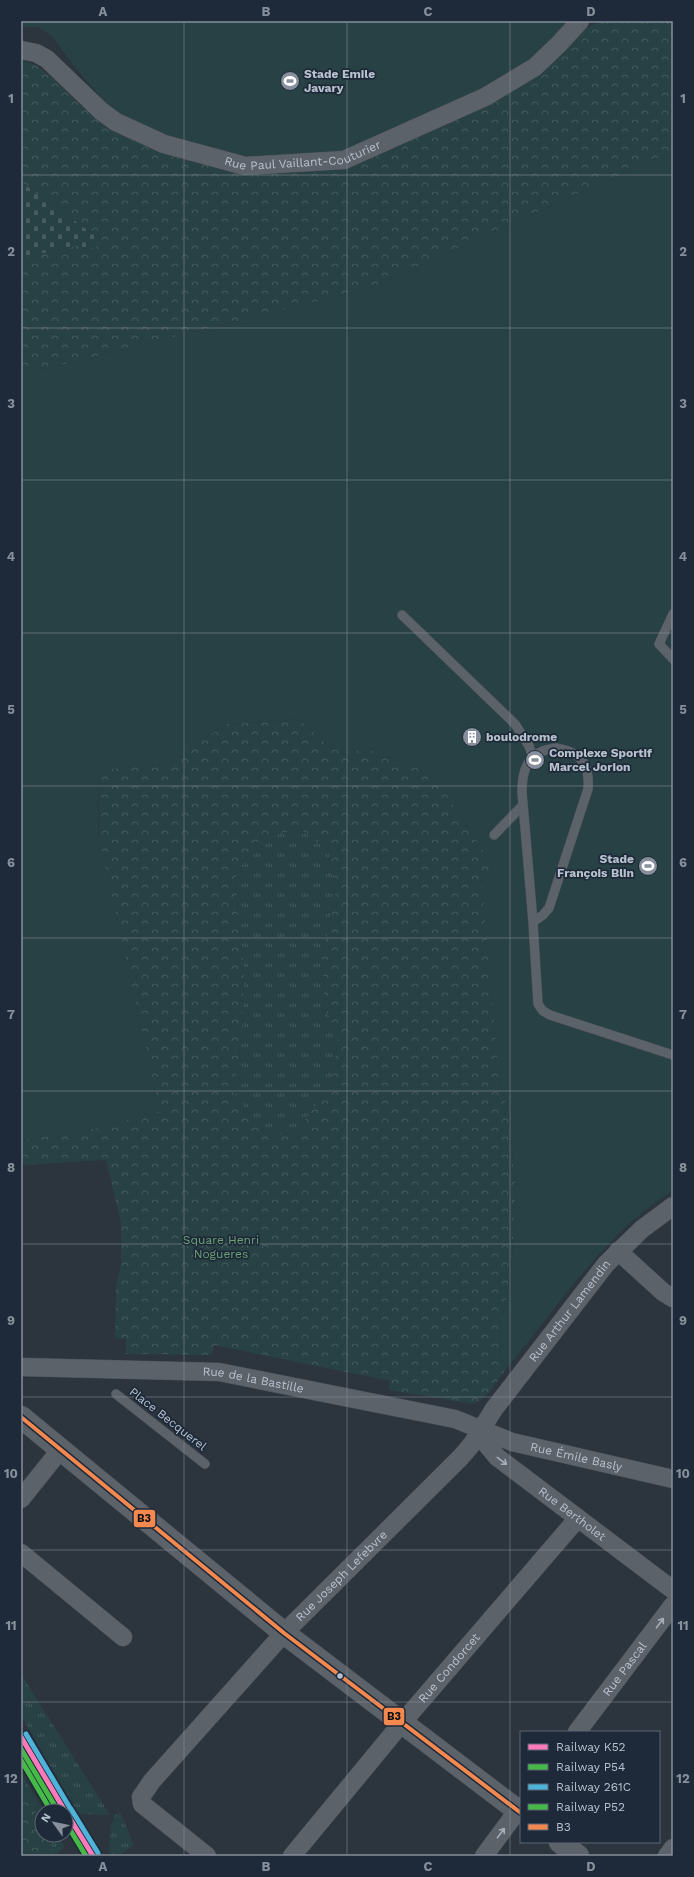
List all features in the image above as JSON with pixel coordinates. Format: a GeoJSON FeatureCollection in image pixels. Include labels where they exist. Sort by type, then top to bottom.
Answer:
{"type":"FeatureCollection","features":[{"type":"Feature","properties":{"kind":"street","name":"Rue Paul Vaillant-Couturier"},"geometry":{"type":"LineString","coordinates":[[21,50],[36,53],[47,59],[101,111],[116,122],[164,144],[244,166],[252,166],[344,160],[485,97],[536,67],[580,21]]}},
{"type":"Feature","properties":{"kind":"street","name":"Rue Arthur Lamendin"},"geometry":{"type":"LineString","coordinates":[[481,1430],[494,1409],[592,1282],[618,1251],[642,1229],[673,1206]]}},
{"type":"Feature","properties":{"kind":"street"},"geometry":{"type":"LineString","coordinates":[[618,1251],[663,1292],[673,1298]]}},
{"type":"Feature","properties":{"kind":"street","name":"Rue de la Bastille"},"geometry":{"type":"LineString","coordinates":[[21,1367],[219,1372],[455,1419],[481,1430]]}},
{"type":"Feature","properties":{"kind":"street"},"geometry":{"type":"LineString","coordinates":[[21,1417],[284,1633],[402,1724],[520,1810],[484,1856]]}},
{"type":"Feature","properties":{"kind":"street","name":"Rue Émile Basly"},"geometry":{"type":"LineString","coordinates":[[481,1430],[512,1442],[673,1479]]}},
{"type":"Feature","properties":{"kind":"street","name":"Rue Bertholet"},"geometry":{"type":"LineString","coordinates":[[481,1430],[487,1445],[497,1457],[673,1590]]}},
{"type":"Feature","properties":{"kind":"street","name":"Rue Joseph Lefebvre"},"geometry":{"type":"LineString","coordinates":[[207,1856],[146,1809],[142,1804],[141,1798],[152,1781],[284,1633],[461,1457],[481,1430]]}},
{"type":"Feature","properties":{"kind":"street"},"geometry":{"type":"LineString","coordinates":[[21,1499],[61,1449]]}},
{"type":"Feature","properties":{"kind":"street","name":"Rue Condorcet"},"geometry":{"type":"LineString","coordinates":[[292,1856],[402,1724],[578,1518]]}},
{"type":"Feature","properties":{"kind":"street"},"geometry":{"type":"LineString","coordinates":[[21,1553],[123,1637]]}},
{"type":"Feature","properties":{"kind":"street","name":"Rue Pascal"},"geometry":{"type":"LineString","coordinates":[[578,1731],[673,1605]]}},
{"type":"Feature","properties":{"kind":"street"},"geometry":{"type":"LineString","coordinates":[[561,1843],[578,1856]]}},
{"type":"Feature","properties":{"kind":"street"},"geometry":{"type":"LineString","coordinates":[[667,1856],[673,1848]]}},
{"type":"Feature","properties":{"kind":"lane"},"geometry":{"type":"LineString","coordinates":[[673,614],[659,644],[673,659]]}},
{"type":"Feature","properties":{"kind":"lane"},"geometry":{"type":"LineString","coordinates":[[402,615],[516,724],[529,746],[533,758]]}},
{"type":"Feature","properties":{"kind":"lane"},"geometry":{"type":"LineString","coordinates":[[532,922],[543,915],[549,908],[588,788],[588,770],[582,760],[575,753],[556,748],[546,749],[533,758],[522,776],[523,805],[538,1004],[543,1011],[550,1015],[673,1055]]}},
{"type":"Feature","properties":{"kind":"lane"},"geometry":{"type":"LineString","coordinates":[[494,835],[523,805]]}},
{"type":"Feature","properties":{"kind":"lane","name":"Place Becquerel"},"geometry":{"type":"LineString","coordinates":[[116,1394],[205,1464]]}},
{"type":"Feature","properties":{"kind":"green space","name":"Stade Emile Javary"},"geometry":{"type":"Polygon","coordinates":[[[21,21],[568,22],[530,60],[467,96],[340,154],[271,158],[239,155],[148,131],[112,111],[73,65],[51,35],[37,27],[21,27],[21,21]]]}},
{"type":"Feature","properties":{"kind":"green space"},"geometry":{"type":"Polygon","coordinates":[[[602,21],[673,21],[673,151],[371,288],[21,375],[21,258],[81,245],[82,250],[97,246],[101,240],[21,182],[21,60],[34,64],[52,77],[83,108],[109,126],[235,166],[358,160],[586,28],[602,21]]]}},
{"type":"Feature","properties":{"kind":"green space","name":"Complexe Sportif Marcel Jorion"},"geometry":{"type":"Polygon","coordinates":[[[673,151],[673,1191],[648,1208],[624,1228],[603,1250],[563,1297],[506,1369],[499,1350],[500,1333],[511,1272],[516,1188],[508,1111],[499,1078],[482,884],[492,871],[482,849],[442,787],[427,772],[361,746],[350,757],[329,746],[298,718],[284,721],[225,724],[170,764],[99,770],[98,834],[160,1111],[98,1128],[21,1140],[21,375],[371,288],[673,151]]]}},
{"type":"Feature","properties":{"kind":"green space"},"geometry":{"type":"Polygon","coordinates":[[[21,182],[101,240],[97,246],[82,250],[81,245],[21,258],[21,182]]]}},
{"type":"Feature","properties":{"kind":"green space","name":"Square Henri Nogueres"},"geometry":{"type":"Polygon","coordinates":[[[298,718],[329,746],[350,757],[361,746],[427,772],[442,787],[483,849],[492,871],[499,1078],[508,1111],[516,1188],[511,1272],[500,1333],[499,1350],[506,1369],[488,1394],[473,1404],[389,1390],[390,1381],[214,1345],[211,1355],[126,1354],[126,1339],[115,1338],[116,1285],[121,1264],[121,1223],[106,1160],[21,1165],[21,1140],[98,1128],[99,769],[170,764],[225,724],[284,721],[298,718]],[[300,829],[261,837],[236,874],[238,917],[244,968],[242,1030],[233,1092],[266,1136],[297,1132],[332,1081],[338,1036],[325,1008],[322,958],[335,897],[329,850],[300,829]]]}},
{"type":"Feature","properties":{"kind":"green space"},"geometry":{"type":"Polygon","coordinates":[[[300,829],[329,850],[335,897],[322,958],[325,1008],[338,1036],[332,1081],[297,1132],[266,1136],[233,1092],[242,1030],[244,968],[238,917],[236,874],[261,837],[300,829]]]}},
{"type":"Feature","properties":{"kind":"green space"},"geometry":{"type":"Polygon","coordinates":[[[21,1674],[110,1815],[79,1814],[74,1803],[72,1803],[21,1716],[21,1674]]]}},
{"type":"Feature","properties":{"kind":"green space"},"geometry":{"type":"Polygon","coordinates":[[[21,1773],[39,1803],[34,1803],[34,1810],[21,1783],[21,1773]]]}},
{"type":"Feature","properties":{"kind":"green space"},"geometry":{"type":"Polygon","coordinates":[[[21,1783],[34,1810],[34,1843],[49,1843],[55,1856],[21,1856],[21,1783]]]}},
{"type":"Feature","properties":{"kind":"green space"},"geometry":{"type":"Polygon","coordinates":[[[120,1812],[134,1845],[118,1856],[111,1856],[109,1852],[111,1826],[115,1815],[120,1812]]]}},
{"type":"Feature","properties":{"kind":"green space"},"geometry":{"type":"Polygon","coordinates":[[[50,1843],[63,1843],[65,1847],[55,1855],[50,1843]]]}},
{"type":"Feature","properties":{"kind":"rail line","name":"261C"},"geometry":{"type":"LineString","coordinates":[[26,1734],[67,1803]]}},
{"type":"Feature","properties":{"kind":"rail line","name":"K52"},"geometry":{"type":"LineString","coordinates":[[21,1737],[60,1803]]}},
{"type":"Feature","properties":{"kind":"rail line","name":"P54"},"geometry":{"type":"LineString","coordinates":[[21,1749],[53,1803]]}},
{"type":"Feature","properties":{"kind":"rail line","name":"P52"},"geometry":{"type":"LineString","coordinates":[[21,1760],[46,1803]]}},
{"type":"Feature","properties":{"kind":"rail line","name":"261C"},"geometry":{"type":"LineString","coordinates":[[74,1814],[98,1853]]}},
{"type":"Feature","properties":{"kind":"rail line","name":"K52"},"geometry":{"type":"LineString","coordinates":[[74,1825],[93,1856]]}},
{"type":"Feature","properties":{"kind":"rail line","name":"P54"},"geometry":{"type":"LineString","coordinates":[[74,1836],[86,1856]]}},
{"type":"Feature","properties":{"kind":"transit line","name":"B3"},"geometry":{"type":"LineString","coordinates":[[21,1417],[284,1633],[520,1812]]}},
{"type":"Feature","properties":{"kind":"place","name":"Stade Emile Javary"},"geometry":{"type":"Point","coordinates":[290,81]}},
{"type":"Feature","properties":{"kind":"place","name":"boulodrome"},"geometry":{"type":"Point","coordinates":[472,737]}},
{"type":"Feature","properties":{"kind":"place","name":"Complexe Sportif Marcel Jorion"},"geometry":{"type":"Point","coordinates":[535,760]}},
{"type":"Feature","properties":{"kind":"place","name":"Stade François Blin"},"geometry":{"type":"Point","coordinates":[648,866]}}]}
